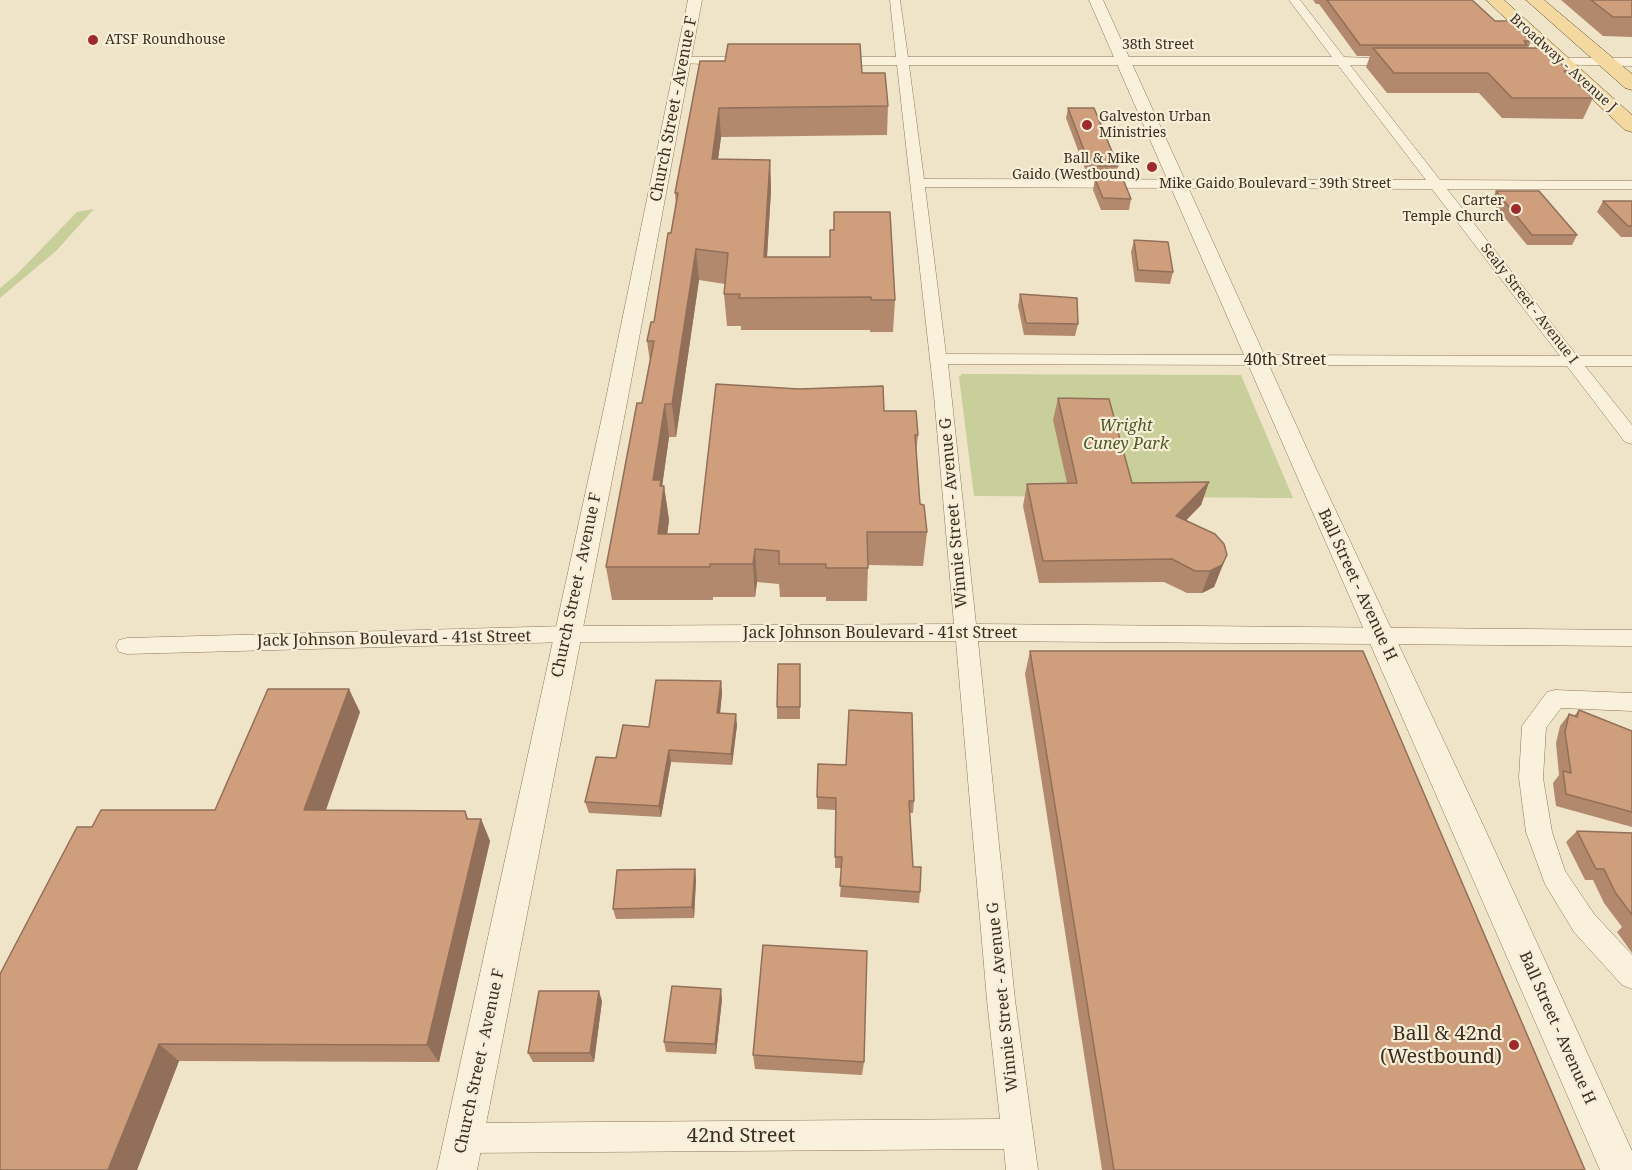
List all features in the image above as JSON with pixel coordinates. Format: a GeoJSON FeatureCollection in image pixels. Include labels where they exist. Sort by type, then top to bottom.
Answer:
{"type":"FeatureCollection","features":[{"type":"Feature","properties":{"kind":"main road","name":"Broadway - Avenue J"},"geometry":{"type":"LineString","coordinates":[[1494,0],[1632,126]]}},
{"type":"Feature","properties":{"kind":"main road","name":"Broadway - Avenue J"},"geometry":{"type":"LineString","coordinates":[[1534,0],[1632,84]]}},
{"type":"Feature","properties":{"kind":"street","name":"Church Street - Avenue F"},"geometry":{"type":"LineString","coordinates":[[457,1170],[615,408],[695,0]]}},
{"type":"Feature","properties":{"kind":"street","name":"Winnie Street - Avenue G"},"geometry":{"type":"LineString","coordinates":[[895,0],[939,359],[1001,1000],[1022,1170]]}},
{"type":"Feature","properties":{"kind":"street","name":"Ball Street - Avenue H"},"geometry":{"type":"LineString","coordinates":[[1096,0],[1380,636],[1621,1154]]}},
{"type":"Feature","properties":{"kind":"street","name":"Sealy Street - Avenue I"},"geometry":{"type":"LineString","coordinates":[[1294,0],[1632,438]]}},
{"type":"Feature","properties":{"kind":"street"},"geometry":{"type":"LineString","coordinates":[[683,61],[746,61]]}},
{"type":"Feature","properties":{"kind":"street","name":"38th Street"},"geometry":{"type":"LineString","coordinates":[[818,61],[1404,61]]}},
{"type":"Feature","properties":{"kind":"street"},"geometry":{"type":"LineString","coordinates":[[1528,62],[1632,62]]}},
{"type":"Feature","properties":{"kind":"street","name":"Mike Gaido Boulevard - 39th Street"},"geometry":{"type":"LineString","coordinates":[[918,183],[1632,185]]}},
{"type":"Feature","properties":{"kind":"street","name":"40th Street"},"geometry":{"type":"LineString","coordinates":[[939,359],[1632,361]]}},
{"type":"Feature","properties":{"kind":"street","name":"Jack Johnson Boulevard - 41st Street"},"geometry":{"type":"LineString","coordinates":[[127,646],[567,634],[965,632],[1632,638]]}},
{"type":"Feature","properties":{"kind":"street"},"geometry":{"type":"LineString","coordinates":[[1632,702],[1555,699],[1534,726],[1531,778],[1539,832],[1554,876],[1584,923],[1632,975]]}},
{"type":"Feature","properties":{"kind":"street","name":"42nd Street"},"geometry":{"type":"LineString","coordinates":[[464,1138],[1019,1134]]}},
{"type":"Feature","properties":{"kind":"green space"},"geometry":{"type":"Polygon","coordinates":[[[94,209],[56,251],[0,298],[0,288],[17,274],[77,212],[94,209]]]}},
{"type":"Feature","properties":{"kind":"green space","name":"Wright Cuney Park"},"geometry":{"type":"Polygon","coordinates":[[[962,374],[1241,375],[1293,498],[974,496],[959,377],[962,374]]]}},
{"type":"Feature","properties":{"kind":"building"},"geometry":{"type":"Polygon","coordinates":[[[1327,0],[1472,0],[1495,21],[1509,21],[1531,41],[1524,41],[1527,45],[1360,45],[1327,0]]]}},
{"type":"Feature","properties":{"kind":"building"},"geometry":{"type":"Polygon","coordinates":[[[1591,0],[1632,0],[1632,17],[1613,17],[1591,0]]]}},
{"type":"Feature","properties":{"kind":"building"},"geometry":{"type":"Polygon","coordinates":[[[728,44],[860,44],[862,73],[885,73],[888,106],[719,108],[712,159],[770,160],[764,257],[830,257],[830,230],[834,230],[834,212],[890,212],[895,300],[871,300],[871,297],[739,298],[740,294],[724,294],[728,253],[696,249],[672,404],[665,404],[653,480],[661,480],[660,486],[664,486],[658,534],[699,534],[716,384],[799,389],[883,386],[884,411],[916,411],[918,435],[915,435],[920,504],[924,505],[927,532],[867,532],[868,568],[826,568],[826,564],[779,564],[779,551],[755,549],[753,564],[710,564],[710,567],[606,567],[637,403],[642,403],[654,341],[647,341],[651,322],[654,322],[668,233],[671,233],[678,193],[675,193],[700,61],[725,61],[728,44]]]}},
{"type":"Feature","properties":{"kind":"building"},"geometry":{"type":"Polygon","coordinates":[[[1373,48],[1544,48],[1569,71],[1564,71],[1593,98],[1512,98],[1488,73],[1394,73],[1373,48]]]}},
{"type":"Feature","properties":{"kind":"building"},"geometry":{"type":"Polygon","coordinates":[[[1068,108],[1094,108],[1118,166],[1090,166],[1068,108]]]}},
{"type":"Feature","properties":{"kind":"building"},"geometry":{"type":"Polygon","coordinates":[[[1095,179],[1123,179],[1131,199],[1103,198],[1095,179]]]}},
{"type":"Feature","properties":{"kind":"building"},"geometry":{"type":"Polygon","coordinates":[[[1496,191],[1539,191],[1577,235],[1532,235],[1496,191]]]}},
{"type":"Feature","properties":{"kind":"building"},"geometry":{"type":"Polygon","coordinates":[[[1603,201],[1632,201],[1632,226],[1628,226],[1603,201]]]}},
{"type":"Feature","properties":{"kind":"building"},"geometry":{"type":"Polygon","coordinates":[[[1134,240],[1168,242],[1173,272],[1138,270],[1134,240]]]}},
{"type":"Feature","properties":{"kind":"building"},"geometry":{"type":"Polygon","coordinates":[[[1020,294],[1077,298],[1078,324],[1026,323],[1020,294]]]}},
{"type":"Feature","properties":{"kind":"building"},"geometry":{"type":"Polygon","coordinates":[[[1058,398],[1109,399],[1132,483],[1209,482],[1176,516],[1215,534],[1224,544],[1227,555],[1222,565],[1210,571],[1195,571],[1172,559],[1043,561],[1027,484],[1077,483],[1058,398]]]}},
{"type":"Feature","properties":{"kind":"building"},"geometry":{"type":"Polygon","coordinates":[[[1030,651],[1363,651],[1585,1170],[1114,1170],[1030,651]]]}},
{"type":"Feature","properties":{"kind":"building"},"geometry":{"type":"Polygon","coordinates":[[[778,664],[800,664],[800,707],[777,707],[778,664]]]}},
{"type":"Feature","properties":{"kind":"building"},"geometry":{"type":"Polygon","coordinates":[[[656,680],[721,681],[717,713],[736,714],[731,754],[669,750],[659,806],[585,802],[596,757],[616,758],[623,725],[649,727],[656,680]]]}},
{"type":"Feature","properties":{"kind":"building"},"geometry":{"type":"Polygon","coordinates":[[[268,689],[349,689],[304,810],[465,811],[467,819],[481,819],[427,1045],[159,1044],[108,1170],[0,1170],[0,974],[77,827],[92,827],[101,810],[215,810],[268,689]]]}},
{"type":"Feature","properties":{"kind":"building"},"geometry":{"type":"Polygon","coordinates":[[[849,710],[912,713],[914,801],[909,801],[913,867],[921,867],[920,892],[840,886],[842,857],[835,857],[836,798],[817,797],[818,764],[846,765],[849,710]]]}},
{"type":"Feature","properties":{"kind":"building"},"geometry":{"type":"Polygon","coordinates":[[[1579,710],[1632,731],[1632,812],[1566,794],[1563,771],[1571,773],[1565,732],[1569,714],[1577,717],[1579,710]]]}},
{"type":"Feature","properties":{"kind":"building"},"geometry":{"type":"Polygon","coordinates":[[[1577,831],[1632,833],[1632,915],[1615,892],[1604,869],[1596,869],[1577,831]]]}},
{"type":"Feature","properties":{"kind":"building"},"geometry":{"type":"Polygon","coordinates":[[[695,869],[692,907],[613,909],[617,870],[695,869]]]}},
{"type":"Feature","properties":{"kind":"building"},"geometry":{"type":"Polygon","coordinates":[[[763,945],[867,951],[864,1062],[753,1055],[763,945]]]}},
{"type":"Feature","properties":{"kind":"building"},"geometry":{"type":"Polygon","coordinates":[[[672,986],[721,989],[715,1044],[664,1042],[672,986]]]}},
{"type":"Feature","properties":{"kind":"building"},"geometry":{"type":"Polygon","coordinates":[[[539,991],[599,991],[590,1053],[528,1053],[539,991]]]}},
{"type":"Feature","properties":{"kind":"place","name":"ATSF Roundhouse"},"geometry":{"type":"Point","coordinates":[93,40]}},
{"type":"Feature","properties":{"kind":"place","name":"Galveston Urban Ministries"},"geometry":{"type":"Point","coordinates":[1087,125]}},
{"type":"Feature","properties":{"kind":"place","name":"Ball & Mike Gaido (Westbound)"},"geometry":{"type":"Point","coordinates":[1152,167]}},
{"type":"Feature","properties":{"kind":"place","name":"Carter Temple Church"},"geometry":{"type":"Point","coordinates":[1516,209]}},
{"type":"Feature","properties":{"kind":"place","name":"Ball & 42nd (Westbound)"},"geometry":{"type":"Point","coordinates":[1514,1045]}}]}
